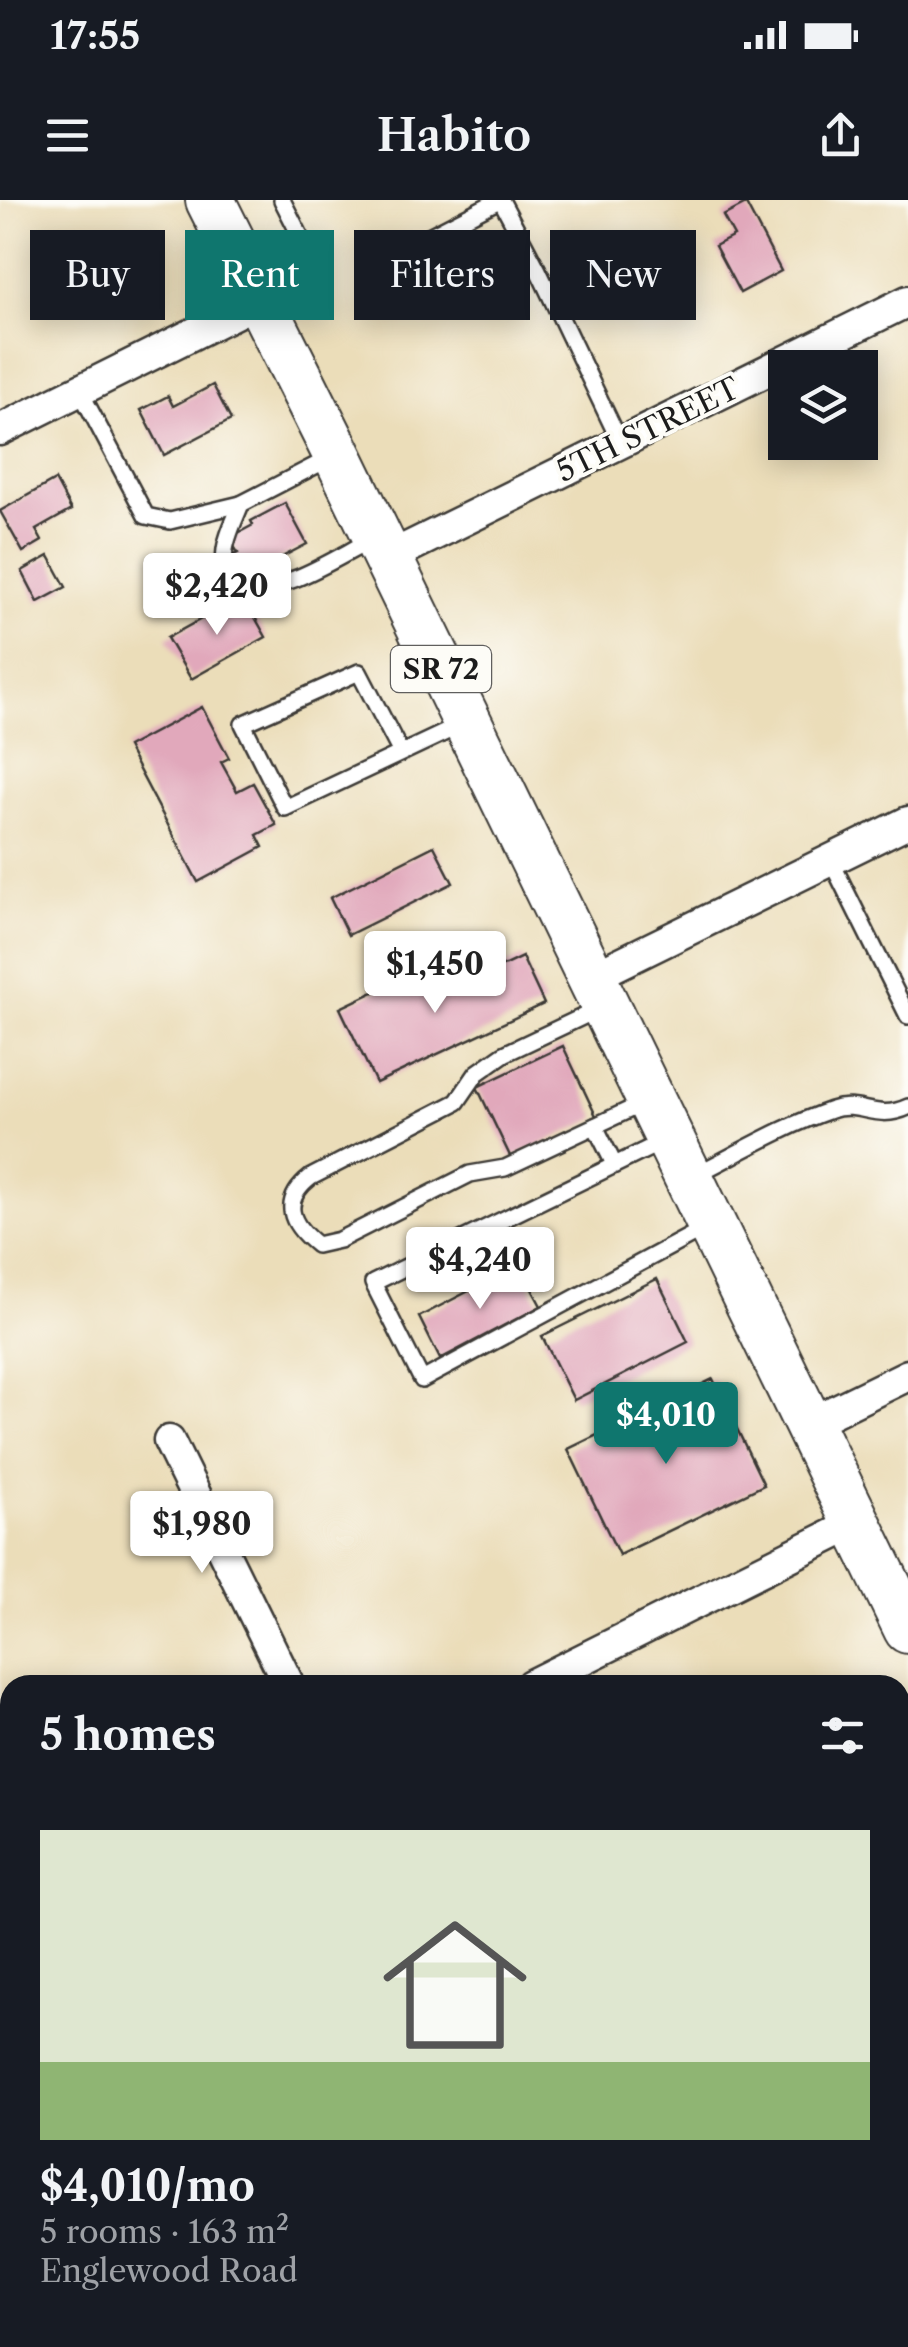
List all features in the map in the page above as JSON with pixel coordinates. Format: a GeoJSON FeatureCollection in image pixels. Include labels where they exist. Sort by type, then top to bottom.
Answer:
{"type":"FeatureCollection","features":[{"type":"Feature","properties":{"kind":"main road","name":"SR 72"},"geometry":{"type":"LineString","coordinates":[[210,200],[224,230]]}},
{"type":"Feature","properties":{"kind":"main road","name":"SR 72"},"geometry":{"type":"LineString","coordinates":[[268,320],[466,722],[588,1003],[669,1139],[908,1629]]}},
{"type":"Feature","properties":{"kind":"street","name":"5TH STREET"},"geometry":{"type":"LineString","coordinates":[[382,548],[621,444],[908,301]]}},
{"type":"Feature","properties":{"kind":"street"},"geometry":{"type":"LineString","coordinates":[[0,430],[236,320]]}},
{"type":"Feature","properties":{"kind":"street"},"geometry":{"type":"LineString","coordinates":[[588,1003],[831,861],[908,822]]}},
{"type":"Feature","properties":{"kind":"street"},"geometry":{"type":"LineString","coordinates":[[808,1424],[908,1375]]}},
{"type":"Feature","properties":{"kind":"street"},"geometry":{"type":"LineString","coordinates":[[169,1440],[284,1675]]}},
{"type":"Feature","properties":{"kind":"street"},"geometry":{"type":"LineString","coordinates":[[551,1675],[856,1523]]}},
{"type":"Feature","properties":{"kind":"lane"},"geometry":{"type":"LineString","coordinates":[[282,200],[297,230]]}},
{"type":"Feature","properties":{"kind":"lane"},"geometry":{"type":"LineString","coordinates":[[441,230],[500,200],[621,444]]}},
{"type":"Feature","properties":{"kind":"lane"},"geometry":{"type":"LineString","coordinates":[[80,391],[146,516],[170,521],[241,504],[337,454]]}},
{"type":"Feature","properties":{"kind":"lane"},"geometry":{"type":"LineString","coordinates":[[241,504],[222,559],[227,576],[238,590],[286,584],[382,548]]}},
{"type":"Feature","properties":{"kind":"lane"},"geometry":{"type":"LineString","coordinates":[[402,753],[359,672],[243,724],[284,808],[402,753],[466,722]]}},
{"type":"Feature","properties":{"kind":"lane"},"geometry":{"type":"LineString","coordinates":[[831,861],[908,1016]]}},
{"type":"Feature","properties":{"kind":"lane"},"geometry":{"type":"LineString","coordinates":[[588,1003],[477,1073],[457,1102],[298,1187],[291,1209],[298,1230],[317,1245],[339,1240],[470,1174],[505,1168],[595,1126],[669,1139]]}},
{"type":"Feature","properties":{"kind":"lane"},"geometry":{"type":"LineString","coordinates":[[711,1225],[422,1380],[373,1284],[669,1139],[836,1108],[863,1109],[889,1116],[908,1107]]}},
{"type":"Feature","properties":{"kind":"lane"},"geometry":{"type":"LineString","coordinates":[[595,1126],[614,1164]]}},
{"type":"Feature","properties":{"kind":"building"},"geometry":{"type":"Polygon","coordinates":[[[746,204],[781,271],[740,293],[715,246],[734,236],[723,216],[746,204]]]}},
{"type":"Feature","properties":{"kind":"building"},"geometry":{"type":"Polygon","coordinates":[[[213,385],[231,420],[164,455],[141,410],[168,396],[173,406],[213,385]]]}},
{"type":"Feature","properties":{"kind":"building"},"geometry":{"type":"Polygon","coordinates":[[[55,480],[71,510],[36,530],[42,541],[23,552],[0,511],[55,480]]]}},
{"type":"Feature","properties":{"kind":"building"},"geometry":{"type":"Polygon","coordinates":[[[285,503],[307,544],[238,580],[226,559],[238,553],[229,538],[285,503]]]}},
{"type":"Feature","properties":{"kind":"building"},"geometry":{"type":"Polygon","coordinates":[[[49,556],[66,587],[38,602],[22,571],[49,556]]]}},
{"type":"Feature","properties":{"kind":"building"},"geometry":{"type":"Polygon","coordinates":[[[243,596],[266,637],[191,679],[167,638],[243,596]]]}},
{"type":"Feature","properties":{"kind":"building"},"geometry":{"type":"Polygon","coordinates":[[[202,707],[229,758],[221,762],[237,791],[253,783],[276,825],[257,835],[263,847],[198,882],[127,747],[202,707]]]}},
{"type":"Feature","properties":{"kind":"building"},"geometry":{"type":"Polygon","coordinates":[[[434,846],[453,883],[348,935],[330,898],[434,846]]]}},
{"type":"Feature","properties":{"kind":"building"},"geometry":{"type":"Polygon","coordinates":[[[522,957],[544,1004],[376,1083],[340,1008],[424,968],[437,997],[522,957]]]}},
{"type":"Feature","properties":{"kind":"building"},"geometry":{"type":"Polygon","coordinates":[[[563,1046],[597,1118],[511,1158],[477,1087],[563,1046]]]}},
{"type":"Feature","properties":{"kind":"building"},"geometry":{"type":"Polygon","coordinates":[[[519,1265],[541,1306],[440,1359],[419,1317],[519,1265]]]}},
{"type":"Feature","properties":{"kind":"building"},"geometry":{"type":"Polygon","coordinates":[[[657,1279],[688,1342],[574,1400],[542,1336],[657,1279]]]}},
{"type":"Feature","properties":{"kind":"building"},"geometry":{"type":"Polygon","coordinates":[[[713,1379],[764,1485],[619,1555],[568,1449],[713,1379]]]}}]}
